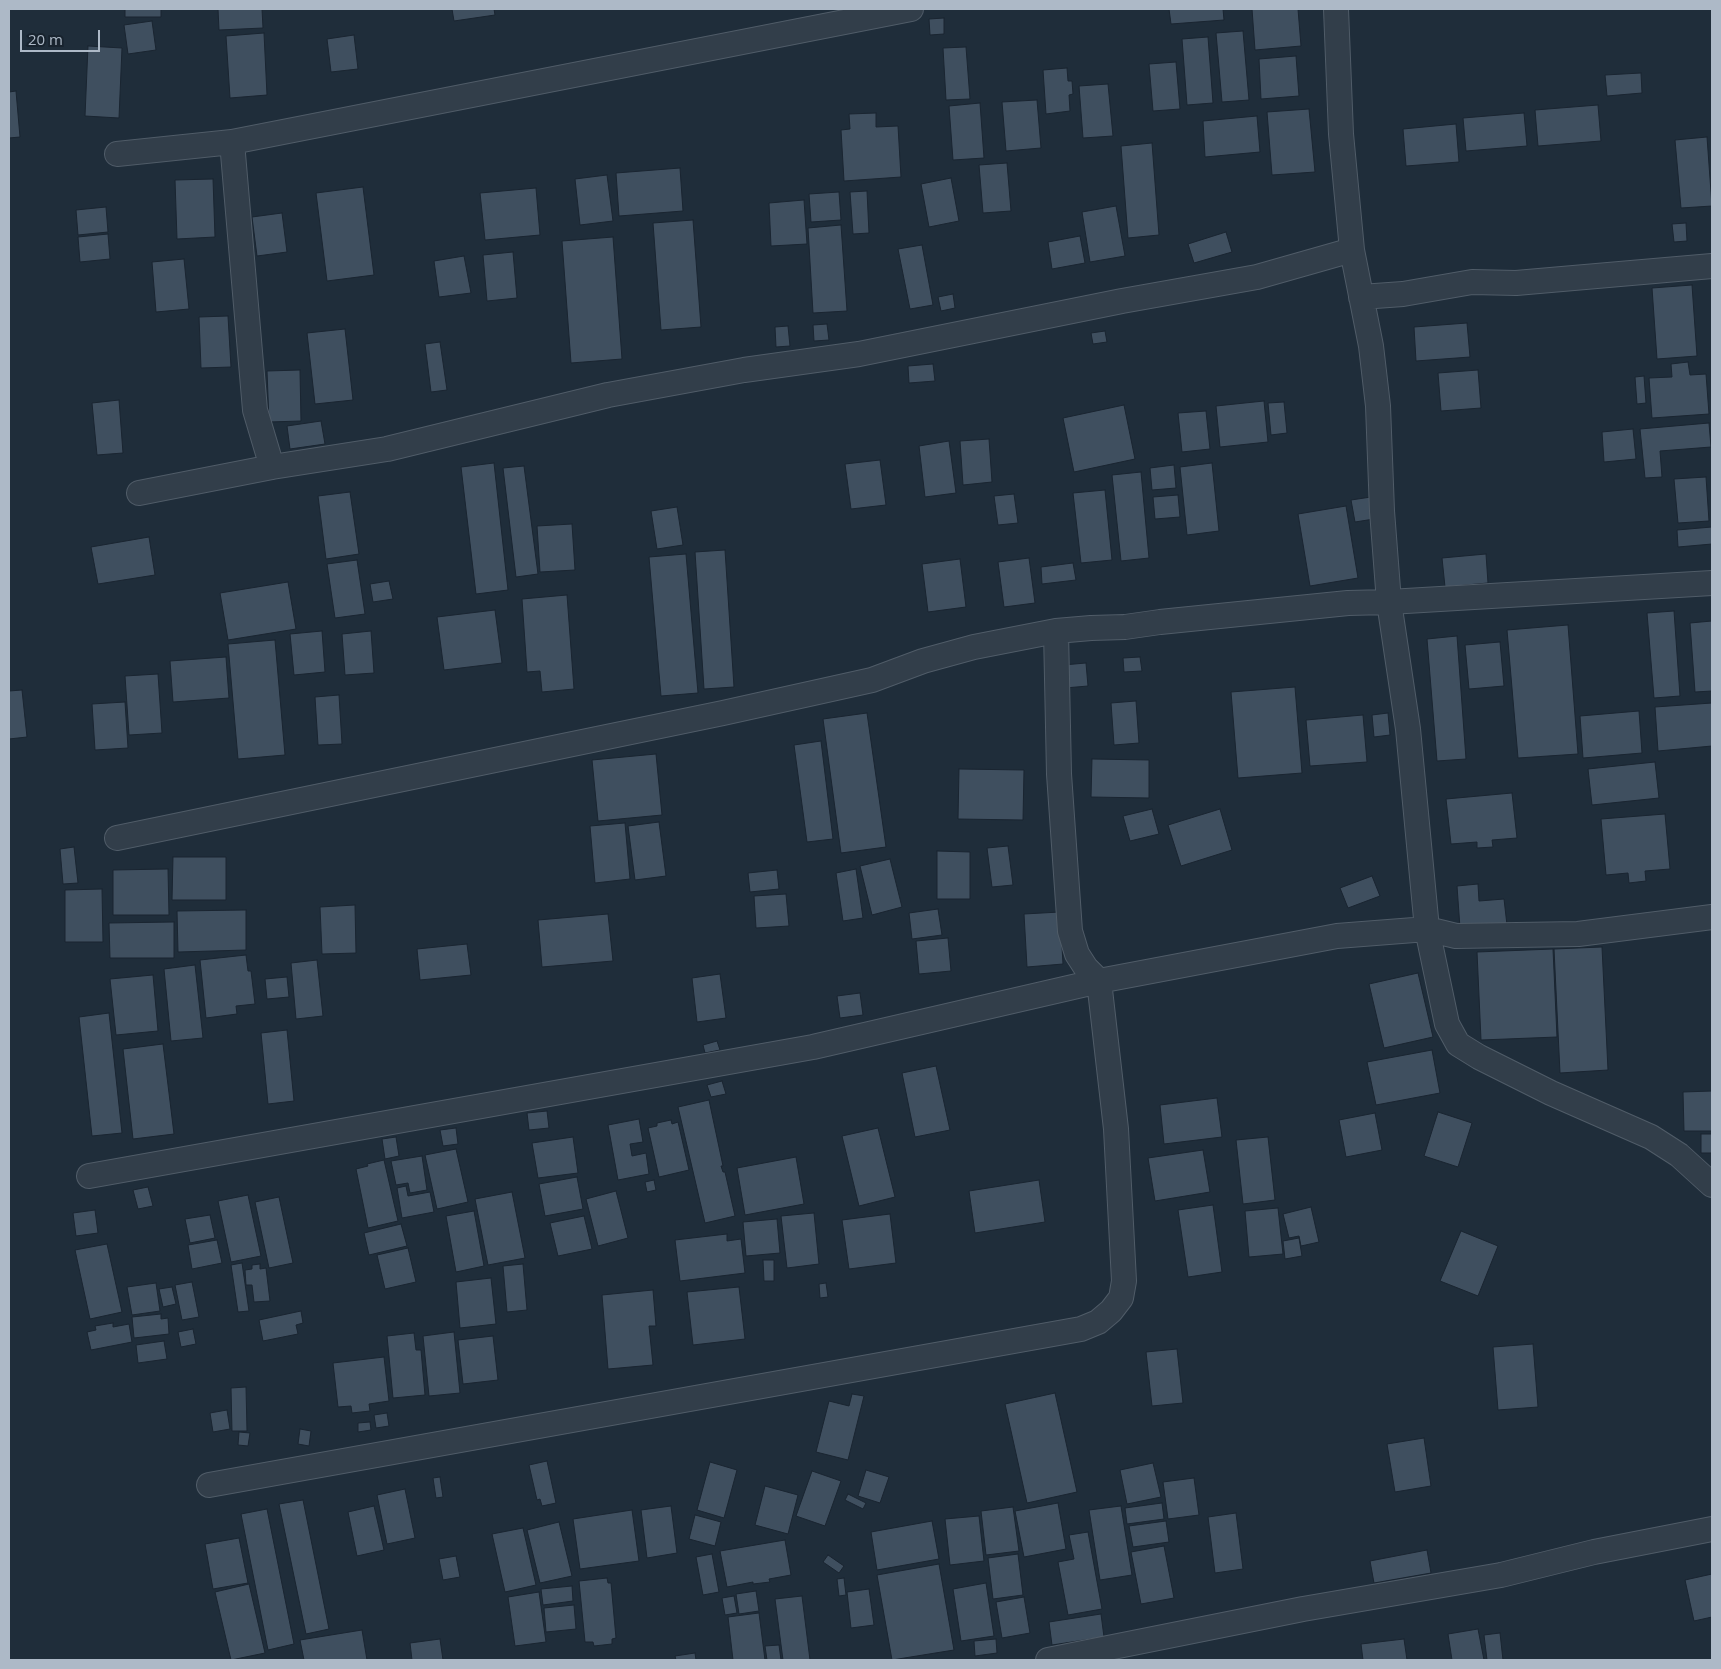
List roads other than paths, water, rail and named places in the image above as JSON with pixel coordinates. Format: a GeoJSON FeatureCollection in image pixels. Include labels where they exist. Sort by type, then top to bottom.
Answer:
{"type":"FeatureCollection","features":[{"type":"Feature","properties":{"kind":"street"},"geometry":{"type":"LineString","coordinates":[[117,154],[232,142],[911,9]]}},
{"type":"Feature","properties":{"kind":"street"},"geometry":{"type":"LineString","coordinates":[[1336,9],[1341,134],[1352,250],[1371,346],[1378,406],[1382,510],[1389,602],[1408,729],[1427,929],[1447,1024],[1458,1044],[1479,1057],[1551,1093],[1652,1137],[1680,1155],[1712,1185]]}},
{"type":"Feature","properties":{"kind":"street"},"geometry":{"type":"LineString","coordinates":[[232,142],[255,410],[272,467]]}},
{"type":"Feature","properties":{"kind":"street"},"geometry":{"type":"LineString","coordinates":[[139,493],[272,467],[387,449],[618,393],[744,370],[859,354],[1122,301],[1257,277],[1352,250]]}},
{"type":"Feature","properties":{"kind":"street"},"geometry":{"type":"LineString","coordinates":[[1361,297],[1403,294],[1472,282],[1516,283],[1712,266]]}},
{"type":"Feature","properties":{"kind":"street"},"geometry":{"type":"LineString","coordinates":[[117,838],[732,711],[872,680],[923,660],[974,647],[1056,632],[1125,627],[1348,603],[1712,584]]}},
{"type":"Feature","properties":{"kind":"street"},"geometry":{"type":"LineString","coordinates":[[209,1485],[1081,1329],[1098,1322],[1111,1311],[1121,1298],[1124,1281],[1116,1129],[1099,981],[1086,968],[1077,954],[1070,931],[1059,774],[1056,632]]}},
{"type":"Feature","properties":{"kind":"street"},"geometry":{"type":"LineString","coordinates":[[90,1176],[813,1047],[1099,981],[1337,936],[1427,929],[1456,936],[1578,934],[1712,917]]}},
{"type":"Feature","properties":{"kind":"street"},"geometry":{"type":"LineString","coordinates":[[1048,1660],[1303,1609],[1501,1575],[1594,1552],[1712,1528]]}}]}
